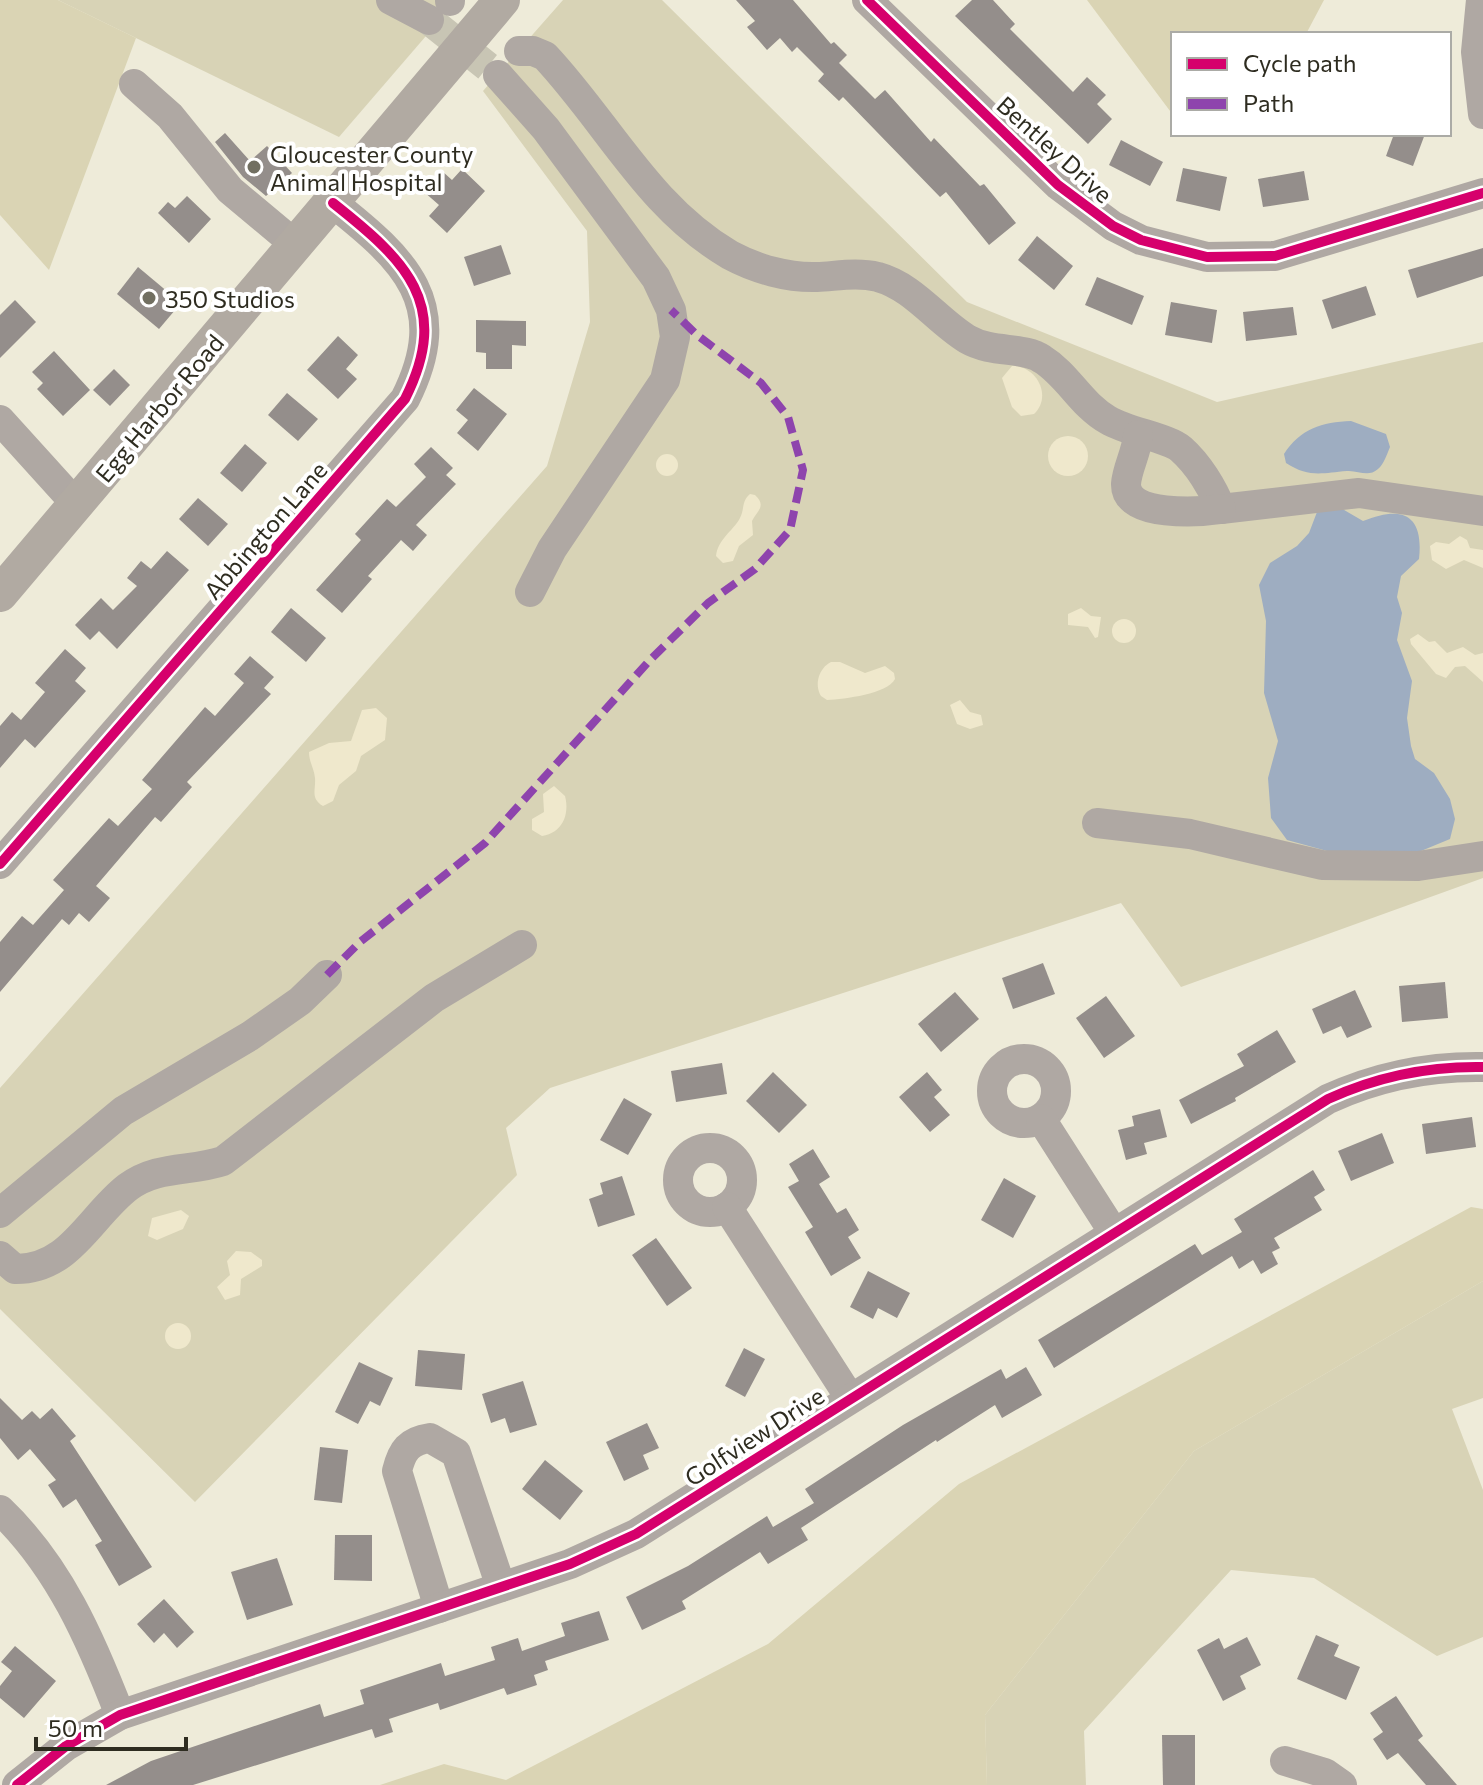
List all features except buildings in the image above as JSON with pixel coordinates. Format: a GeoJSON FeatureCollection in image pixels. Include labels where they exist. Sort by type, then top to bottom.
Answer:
{"type":"FeatureCollection","features":[{"type":"Feature","properties":{"kind":"main road","name":"Egg Harbor Road"},"geometry":{"type":"LineString","coordinates":[[0,594],[502,0]]}},
{"type":"Feature","properties":{"kind":"street"},"geometry":{"type":"LineString","coordinates":[[391,0],[443,7]]}},
{"type":"Feature","properties":{"kind":"street","name":"Bentley Drive"},"geometry":{"type":"LineString","coordinates":[[867,0],[1058,185],[1113,226],[1141,240],[1207,257],[1275,256],[1483,193]]}},
{"type":"Feature","properties":{"kind":"street"},"geometry":{"type":"LineString","coordinates":[[1481,0],[1476,52],[1483,114]]}},
{"type":"Feature","properties":{"kind":"street"},"geometry":{"type":"LineString","coordinates":[[519,51],[539,52],[561,75],[663,202],[687,227],[730,255],[785,275],[815,277],[854,274],[891,282],[967,338],[996,351],[1040,357],[1090,407],[1138,435],[1174,443],[1181,448],[1211,487],[1221,509]]}},
{"type":"Feature","properties":{"kind":"street"},"geometry":{"type":"LineString","coordinates":[[498,75],[551,136],[656,278],[671,310],[675,337],[665,380],[552,549],[530,592]]}},
{"type":"Feature","properties":{"kind":"street"},"geometry":{"type":"LineString","coordinates":[[551,136],[563,124],[554,89],[561,75]]}},
{"type":"Feature","properties":{"kind":"street"},"geometry":{"type":"LineString","coordinates":[[134,84],[170,116],[199,157],[230,190],[297,246]]}},
{"type":"Feature","properties":{"kind":"street","name":"Abbington Lane"},"geometry":{"type":"LineString","coordinates":[[0,864],[405,399],[423,354],[424,310],[414,285],[390,249],[333,203]]}},
{"type":"Feature","properties":{"kind":"street"},"geometry":{"type":"LineString","coordinates":[[0,420],[77,505]]}},
{"type":"Feature","properties":{"kind":"street"},"geometry":{"type":"LineString","coordinates":[[1138,435],[1137,452],[1126,484],[1128,493],[1134,500],[1189,514],[1359,493],[1483,511]]}},
{"type":"Feature","properties":{"kind":"street"},"geometry":{"type":"LineString","coordinates":[[1097,823],[1201,836],[1322,865],[1418,866],[1483,856]]}},
{"type":"Feature","properties":{"kind":"street"},"geometry":{"type":"LineString","coordinates":[[0,1256],[15,1269],[46,1264],[84,1235],[113,1199],[143,1177],[173,1168],[192,1169],[223,1161],[434,998],[522,945]]}},
{"type":"Feature","properties":{"kind":"street"},"geometry":{"type":"LineString","coordinates":[[0,1213],[43,1174],[134,1103],[250,1036],[300,1001],[327,975]]}},
{"type":"Feature","properties":{"kind":"street","name":"Golfview Drive"},"geometry":{"type":"LineString","coordinates":[[17,1785],[66,1746],[120,1715],[570,1564],[636,1534],[1298,1115],[1356,1086],[1419,1070],[1483,1067]]}},
{"type":"Feature","properties":{"kind":"street"},"geometry":{"type":"LineString","coordinates":[[1041,1119],[1114,1233]]}},
{"type":"Feature","properties":{"kind":"street"},"geometry":{"type":"LineString","coordinates":[[727,1207],[850,1398]]}},
{"type":"Feature","properties":{"kind":"street"},"geometry":{"type":"LineString","coordinates":[[439,1608],[397,1471],[401,1454],[413,1441],[430,1438],[456,1453],[501,1587]]}},
{"type":"Feature","properties":{"kind":"street"},"geometry":{"type":"LineString","coordinates":[[0,1510],[43,1558],[61,1586],[120,1715]]}},
{"type":"Feature","properties":{"kind":"street"},"geometry":{"type":"LineString","coordinates":[[1285,1761],[1325,1773],[1342,1785]]}},
{"type":"Feature","properties":{"kind":"shaded area"},"geometry":{"type":"Polygon","coordinates":[[[0,0],[58,0],[136,38],[49,270],[0,215],[0,0]]]}},
{"type":"Feature","properties":{"kind":"shaded area"},"geometry":{"type":"Polygon","coordinates":[[[58,0],[457,0],[339,137],[58,0]]]}},
{"type":"Feature","properties":{"kind":"shaded area"},"geometry":{"type":"Polygon","coordinates":[[[563,0],[662,0],[967,302],[1217,402],[1483,342],[1483,878],[1181,987],[1121,903],[550,1088],[506,1128],[517,1175],[195,1502],[0,1309],[0,1088],[547,466],[590,322],[587,231],[483,91],[563,0]]]}},
{"type":"Feature","properties":{"kind":"shaded area"},"geometry":{"type":"Polygon","coordinates":[[[1087,0],[1324,0],[1307,32],[1171,32],[1171,112],[1087,0]]]}},
{"type":"Feature","properties":{"kind":"shaded area"},"geometry":{"type":"Polygon","coordinates":[[[1471,1207],[1483,1209],[1483,1281],[1194,1451],[985,1715],[987,1785],[380,1785],[444,1764],[506,1780],[768,1644],[959,1484],[1471,1207]]]}},
{"type":"Feature","properties":{"kind":"shaded area"},"geometry":{"type":"Polygon","coordinates":[[[1483,1281],[1483,1398],[1452,1409],[1483,1490],[1483,1637],[1437,1656],[1314,1578],[1231,1570],[1084,1731],[1086,1785],[987,1785],[985,1715],[1194,1451],[1483,1281]]]}},
{"type":"Feature","properties":{"kind":"sand"},"geometry":{"type":"Polygon","coordinates":[[[1012,366],[1028,371],[1039,383],[1042,399],[1034,414],[1021,416],[1012,407],[1002,378],[1012,366]]]}},
{"type":"Feature","properties":{"kind":"sand"},"geometry":{"type":"Polygon","coordinates":[[[1068,436],[1082,442],[1088,456],[1082,470],[1068,476],[1054,470],[1048,456],[1054,442],[1068,436]]]}},
{"type":"Feature","properties":{"kind":"sand"},"geometry":{"type":"Polygon","coordinates":[[[667,454],[675,457],[678,465],[675,473],[667,476],[659,473],[656,465],[659,457],[667,454]]]}},
{"type":"Feature","properties":{"kind":"sand"},"geometry":{"type":"Polygon","coordinates":[[[750,494],[759,499],[761,505],[752,521],[753,535],[739,546],[733,561],[723,563],[716,556],[717,550],[740,518],[750,494]]]}},
{"type":"Feature","properties":{"kind":"sand"},"geometry":{"type":"Polygon","coordinates":[[[1460,536],[1467,540],[1470,548],[1483,550],[1483,568],[1464,560],[1446,569],[1432,560],[1430,546],[1436,542],[1449,544],[1460,536]]]}},
{"type":"Feature","properties":{"kind":"sand"},"geometry":{"type":"Polygon","coordinates":[[[1081,608],[1091,616],[1101,617],[1098,637],[1095,638],[1088,627],[1068,625],[1068,614],[1081,608]]]}},
{"type":"Feature","properties":{"kind":"sand"},"geometry":{"type":"Polygon","coordinates":[[[1124,619],[1133,622],[1136,631],[1133,640],[1124,643],[1115,640],[1112,631],[1115,622],[1124,619]]]}},
{"type":"Feature","properties":{"kind":"sand"},"geometry":{"type":"Polygon","coordinates":[[[1418,634],[1429,642],[1435,641],[1447,653],[1463,647],[1475,655],[1483,653],[1483,682],[1465,666],[1455,667],[1446,678],[1436,674],[1411,644],[1410,639],[1418,634]]]}},
{"type":"Feature","properties":{"kind":"sand"},"geometry":{"type":"Polygon","coordinates":[[[831,662],[840,662],[865,673],[885,666],[894,673],[895,679],[875,692],[827,700],[821,696],[818,682],[823,668],[831,662]]]}},
{"type":"Feature","properties":{"kind":"sand"},"geometry":{"type":"Polygon","coordinates":[[[960,700],[970,712],[981,715],[983,725],[970,729],[957,724],[950,705],[960,700]]]}},
{"type":"Feature","properties":{"kind":"sand"},"geometry":{"type":"Polygon","coordinates":[[[376,708],[387,718],[385,740],[361,756],[356,771],[339,785],[333,801],[323,806],[315,797],[315,778],[309,752],[329,743],[351,741],[362,710],[376,708]]]}},
{"type":"Feature","properties":{"kind":"sand"},"geometry":{"type":"Polygon","coordinates":[[[554,786],[565,796],[565,816],[555,831],[542,836],[532,830],[532,819],[544,812],[543,794],[554,786]]]}},
{"type":"Feature","properties":{"kind":"sand"},"geometry":{"type":"Polygon","coordinates":[[[181,1210],[189,1216],[183,1229],[157,1240],[148,1236],[152,1218],[181,1210]]]}},
{"type":"Feature","properties":{"kind":"sand"},"geometry":{"type":"Polygon","coordinates":[[[236,1251],[251,1252],[262,1260],[262,1266],[241,1279],[240,1295],[225,1300],[217,1287],[230,1275],[227,1261],[236,1251]]]}},
{"type":"Feature","properties":{"kind":"sand"},"geometry":{"type":"Polygon","coordinates":[[[178,1323],[187,1327],[191,1336],[187,1345],[178,1349],[169,1345],[165,1336],[169,1327],[178,1323]]]}},
{"type":"Feature","properties":{"kind":"water"},"geometry":{"type":"Polygon","coordinates":[[[1351,421],[1386,434],[1390,447],[1382,464],[1374,472],[1316,473],[1302,471],[1286,463],[1284,454],[1297,438],[1321,425],[1351,421]]]}},
{"type":"Feature","properties":{"kind":"water"},"geometry":{"type":"Polygon","coordinates":[[[1339,507],[1363,521],[1399,514],[1408,517],[1418,532],[1419,559],[1401,576],[1397,597],[1402,613],[1397,640],[1412,681],[1407,718],[1415,759],[1434,773],[1450,799],[1455,819],[1450,839],[1421,851],[1338,854],[1287,840],[1271,818],[1268,778],[1278,741],[1264,693],[1266,621],[1259,585],[1270,563],[1297,546],[1309,533],[1317,512],[1339,507]]]}},
{"type":"Feature","properties":{"kind":"tunnel"},"geometry":{"type":"LineString","coordinates":[[429,20],[498,75]]}},
{"type":"Feature","properties":{"kind":"marked path"},"geometry":{"type":"LineString","coordinates":[[327,975],[360,942],[485,843],[650,660],[708,603],[755,569],[790,530],[803,470],[788,417],[761,383],[697,335],[671,310]]}},
{"type":"Feature","properties":{"kind":"cycle path"},"geometry":{"type":"LineString","coordinates":[[867,0],[1058,185],[1113,226],[1141,240],[1207,257],[1275,256],[1483,193]]}},
{"type":"Feature","properties":{"kind":"cycle path"},"geometry":{"type":"LineString","coordinates":[[0,864],[405,399],[419,366],[424,336],[422,310],[414,287],[381,244],[333,203]]}},
{"type":"Feature","properties":{"kind":"cycle path"},"geometry":{"type":"LineString","coordinates":[[17,1785],[66,1746],[120,1715],[570,1564],[636,1534],[1328,1099],[1365,1084],[1403,1074],[1442,1068],[1483,1067]]}},
{"type":"Feature","properties":{"kind":"place","name":"Gloucester County Animal Hospital"},"geometry":{"type":"Point","coordinates":[254,167]}},
{"type":"Feature","properties":{"kind":"place","name":"350 Studios"},"geometry":{"type":"Point","coordinates":[149,298]}}]}
